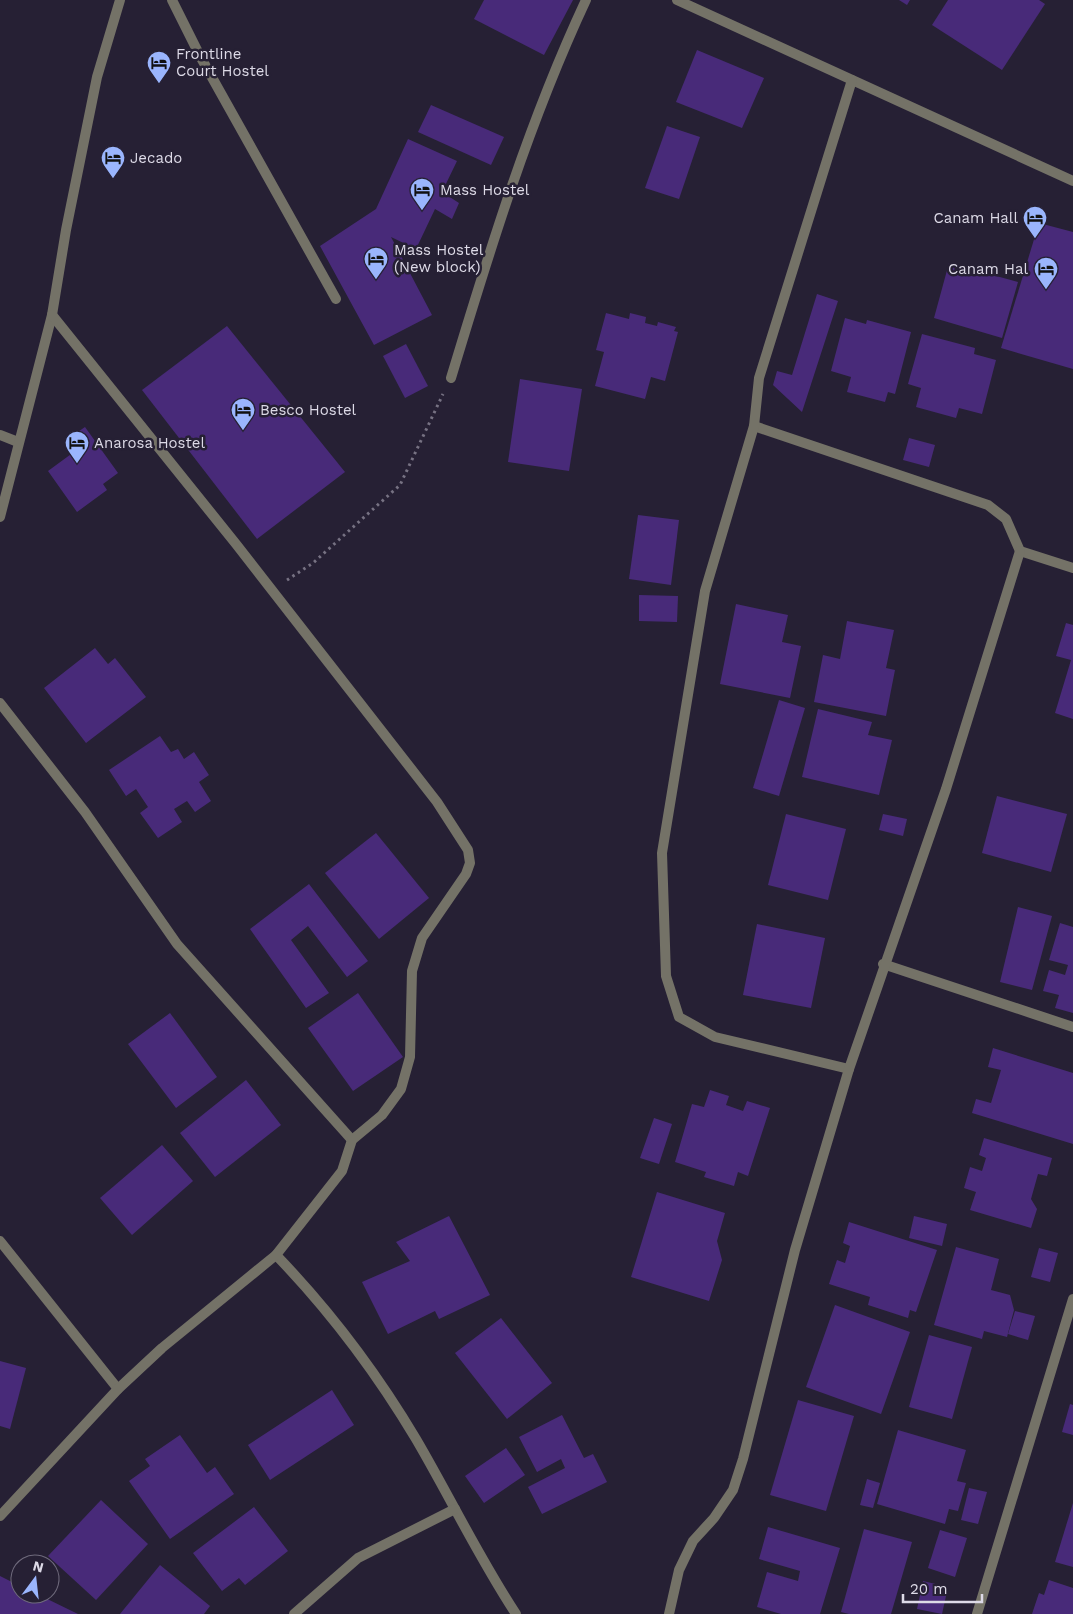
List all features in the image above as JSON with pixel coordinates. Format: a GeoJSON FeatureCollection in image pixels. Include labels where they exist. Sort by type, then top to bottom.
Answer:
{"type":"FeatureCollection","features":[{"type":"Feature","properties":{"kind":"street"},"geometry":{"type":"LineString","coordinates":[[0,518],[52,315],[66,230],[97,77],[120,0]]}},
{"type":"Feature","properties":{"kind":"street"},"geometry":{"type":"LineString","coordinates":[[172,0],[200,56],[336,299]]}},
{"type":"Feature","properties":{"kind":"street"},"geometry":{"type":"LineString","coordinates":[[451,378],[502,211],[526,142],[567,41],[586,0]]}},
{"type":"Feature","properties":{"kind":"street"},"geometry":{"type":"LineString","coordinates":[[677,0],[1073,181]]}},
{"type":"Feature","properties":{"kind":"street"},"geometry":{"type":"LineString","coordinates":[[849,1069],[715,1037],[680,1017],[666,976],[662,853],[705,591],[754,426],[759,378],[852,80]]}},
{"type":"Feature","properties":{"kind":"street"},"geometry":{"type":"LineString","coordinates":[[0,1516],[118,1389],[162,1348],[276,1255],[342,1172],[352,1140],[382,1115],[402,1090],[410,1057],[412,971],[422,938],[466,874],[470,863],[468,850],[437,802],[272,590],[52,315]]}},
{"type":"Feature","properties":{"kind":"street"},"geometry":{"type":"LineString","coordinates":[[669,1614],[679,1570],[693,1541],[714,1518],[733,1490],[795,1250],[849,1069],[883,964],[946,789],[1020,551],[1006,519],[988,505],[956,492],[754,426]]}},
{"type":"Feature","properties":{"kind":"street"},"geometry":{"type":"LineString","coordinates":[[0,436],[18,442]]}},
{"type":"Feature","properties":{"kind":"street"},"geometry":{"type":"LineString","coordinates":[[1020,551],[1073,568]]}},
{"type":"Feature","properties":{"kind":"street"},"geometry":{"type":"LineString","coordinates":[[0,704],[85,812],[177,944],[352,1140]]}},
{"type":"Feature","properties":{"kind":"street"},"geometry":{"type":"LineString","coordinates":[[883,964],[1073,1027]]}},
{"type":"Feature","properties":{"kind":"street"},"geometry":{"type":"LineString","coordinates":[[0,1241],[118,1389]]}},
{"type":"Feature","properties":{"kind":"street"},"geometry":{"type":"LineString","coordinates":[[276,1255],[319,1300],[374,1372],[416,1440],[516,1614]]}},
{"type":"Feature","properties":{"kind":"street"},"geometry":{"type":"LineString","coordinates":[[977,1614],[1073,1299]]}},
{"type":"Feature","properties":{"kind":"street"},"geometry":{"type":"LineString","coordinates":[[294,1614],[358,1558],[455,1509]]}},
{"type":"Feature","properties":{"kind":"path"},"geometry":{"type":"LineString","coordinates":[[272,590],[313,563],[400,485],[451,378]]}},
{"type":"Feature","properties":{"kind":"building"},"geometry":{"type":"Polygon","coordinates":[[[484,0],[573,0],[544,55],[474,19],[484,0]]]}},
{"type":"Feature","properties":{"kind":"building"},"geometry":{"type":"Polygon","coordinates":[[[899,0],[910,0],[907,5],[899,0]]]}},
{"type":"Feature","properties":{"kind":"building"},"geometry":{"type":"Polygon","coordinates":[[[948,0],[1039,0],[1045,4],[1002,70],[932,25],[948,0]]]}},
{"type":"Feature","properties":{"kind":"building"},"geometry":{"type":"Polygon","coordinates":[[[697,50],[764,78],[742,128],[676,102],[697,50]]]}},
{"type":"Feature","properties":{"kind":"building"},"geometry":{"type":"Polygon","coordinates":[[[431,105],[504,137],[491,165],[418,132],[431,105]]]}},
{"type":"Feature","properties":{"kind":"building"},"geometry":{"type":"Polygon","coordinates":[[[667,126],[700,137],[679,199],[645,188],[667,126]]]}},
{"type":"Feature","properties":{"kind":"building"},"geometry":{"type":"Polygon","coordinates":[[[408,139],[457,161],[442,192],[459,203],[452,219],[435,209],[416,249],[391,237],[432,315],[374,345],[320,246],[376,209],[408,139]]]}},
{"type":"Feature","properties":{"kind":"building","name":"Canam Hal"},"geometry":{"type":"Polygon","coordinates":[[[1039,223],[1073,232],[1073,369],[1001,348],[1039,223]]]}},
{"type":"Feature","properties":{"kind":"building"},"geometry":{"type":"Polygon","coordinates":[[[949,263],[1018,282],[1002,338],[934,318],[949,263]]]}},
{"type":"Feature","properties":{"kind":"building"},"geometry":{"type":"Polygon","coordinates":[[[817,294],[838,301],[802,412],[773,385],[777,371],[792,375],[817,294]]]}},
{"type":"Feature","properties":{"kind":"building"},"geometry":{"type":"Polygon","coordinates":[[[606,313],[629,319],[630,313],[646,317],[645,323],[657,326],[658,322],[676,327],[674,331],[678,332],[665,381],[651,377],[645,399],[595,386],[604,352],[596,350],[606,313]]]}},
{"type":"Feature","properties":{"kind":"building"},"geometry":{"type":"Polygon","coordinates":[[[845,318],[866,324],[867,320],[911,332],[895,394],[888,392],[885,402],[847,392],[851,377],[831,371],[845,318]]]}},
{"type":"Feature","properties":{"kind":"building","name":"Besco Hostel"},"geometry":{"type":"Polygon","coordinates":[[[227,326],[345,472],[257,539],[142,390],[227,326]]]}},
{"type":"Feature","properties":{"kind":"building"},"geometry":{"type":"Polygon","coordinates":[[[922,334],[975,348],[974,354],[996,360],[982,414],[959,408],[956,418],[916,407],[921,388],[908,384],[922,334]]]}},
{"type":"Feature","properties":{"kind":"building"},"geometry":{"type":"Polygon","coordinates":[[[406,344],[428,386],[405,398],[383,356],[406,344]]]}},
{"type":"Feature","properties":{"kind":"building"},"geometry":{"type":"Polygon","coordinates":[[[520,379],[582,389],[569,471],[508,462],[520,379]]]}},
{"type":"Feature","properties":{"kind":"building"},"geometry":{"type":"Polygon","coordinates":[[[85,427],[118,473],[103,484],[107,490],[77,512],[48,471],[78,449],[69,438],[85,427]]]}},
{"type":"Feature","properties":{"kind":"building"},"geometry":{"type":"Polygon","coordinates":[[[909,438],[935,445],[929,467],[903,460],[909,438]]]}},
{"type":"Feature","properties":{"kind":"building"},"geometry":{"type":"Polygon","coordinates":[[[638,515],[679,520],[671,585],[629,579],[638,515]]]}},
{"type":"Feature","properties":{"kind":"building"},"geometry":{"type":"Polygon","coordinates":[[[639,595],[678,596],[677,622],[639,621],[639,595]]]}},
{"type":"Feature","properties":{"kind":"building"},"geometry":{"type":"Polygon","coordinates":[[[736,604],[788,615],[782,642],[801,646],[790,698],[720,684],[736,604]]]}},
{"type":"Feature","properties":{"kind":"building"},"geometry":{"type":"Polygon","coordinates":[[[847,621],[894,630],[886,668],[895,670],[886,716],[814,702],[823,655],[840,659],[847,621]]]}},
{"type":"Feature","properties":{"kind":"building"},"geometry":{"type":"Polygon","coordinates":[[[1066,623],[1073,625],[1073,719],[1055,713],[1071,660],[1056,656],[1066,623]]]}},
{"type":"Feature","properties":{"kind":"building"},"geometry":{"type":"Polygon","coordinates":[[[95,648],[108,664],[115,658],[146,697],[86,743],[44,688],[95,648]]]}},
{"type":"Feature","properties":{"kind":"building"},"geometry":{"type":"Polygon","coordinates":[[[779,700],[805,708],[779,796],[753,788],[779,700]]]}},
{"type":"Feature","properties":{"kind":"building"},"geometry":{"type":"Polygon","coordinates":[[[818,709],[872,722],[868,735],[892,740],[879,795],[802,777],[818,709]]]}},
{"type":"Feature","properties":{"kind":"building"},"geometry":{"type":"Polygon","coordinates":[[[160,736],[171,752],[178,749],[184,759],[194,752],[209,775],[199,782],[211,801],[195,812],[187,801],[174,809],[182,822],[158,838],[140,813],[148,807],[136,789],[126,796],[109,770],[160,736]]]}},
{"type":"Feature","properties":{"kind":"building"},"geometry":{"type":"Polygon","coordinates":[[[997,796],[1067,814],[1051,872],[982,853],[997,796]]]}},
{"type":"Feature","properties":{"kind":"building"},"geometry":{"type":"Polygon","coordinates":[[[786,814],[846,829],[828,900],[768,885],[786,814]]]}},
{"type":"Feature","properties":{"kind":"building"},"geometry":{"type":"Polygon","coordinates":[[[883,814],[907,819],[903,836],[879,830],[883,814]]]}},
{"type":"Feature","properties":{"kind":"building"},"geometry":{"type":"Polygon","coordinates":[[[376,833],[429,898],[379,939],[325,873],[376,833]]]}},
{"type":"Feature","properties":{"kind":"building"},"geometry":{"type":"Polygon","coordinates":[[[309,884],[368,961],[347,977],[308,926],[291,940],[329,993],[306,1008],[250,929],[309,884]]]}},
{"type":"Feature","properties":{"kind":"building"},"geometry":{"type":"Polygon","coordinates":[[[1018,907],[1052,916],[1032,990],[1000,982],[1018,907]]]}},
{"type":"Feature","properties":{"kind":"building"},"geometry":{"type":"Polygon","coordinates":[[[1060,923],[1073,927],[1073,1013],[1055,1008],[1059,995],[1043,991],[1049,970],[1065,975],[1068,965],[1049,960],[1060,923]]]}},
{"type":"Feature","properties":{"kind":"building"},"geometry":{"type":"Polygon","coordinates":[[[757,924],[825,938],[811,1008],[743,995],[757,924]]]}},
{"type":"Feature","properties":{"kind":"building"},"geometry":{"type":"Polygon","coordinates":[[[358,993],[403,1057],[353,1091],[308,1028],[358,993]]]}},
{"type":"Feature","properties":{"kind":"building"},"geometry":{"type":"Polygon","coordinates":[[[170,1013],[217,1077],[176,1108],[128,1044],[170,1013]]]}},
{"type":"Feature","properties":{"kind":"building"},"geometry":{"type":"Polygon","coordinates":[[[993,1048],[1073,1073],[1073,1144],[972,1113],[976,1099],[991,1103],[1001,1070],[988,1067],[993,1048]]]}},
{"type":"Feature","properties":{"kind":"building"},"geometry":{"type":"Polygon","coordinates":[[[246,1080],[281,1125],[215,1177],[180,1133],[246,1080]]]}},
{"type":"Feature","properties":{"kind":"building"},"geometry":{"type":"Polygon","coordinates":[[[710,1090],[729,1096],[726,1105],[743,1111],[747,1101],[770,1108],[748,1176],[738,1172],[734,1186],[704,1177],[706,1172],[675,1162],[692,1104],[704,1107],[710,1090]]]}},
{"type":"Feature","properties":{"kind":"building"},"geometry":{"type":"Polygon","coordinates":[[[654,1118],[672,1124],[659,1164],[640,1158],[654,1118]]]}},
{"type":"Feature","properties":{"kind":"building"},"geometry":{"type":"Polygon","coordinates":[[[984,1138],[1052,1158],[1047,1176],[1038,1174],[1031,1199],[1037,1209],[1031,1228],[970,1210],[976,1192],[964,1188],[970,1167],[982,1171],[986,1158],[979,1155],[984,1138]]]}},
{"type":"Feature","properties":{"kind":"building"},"geometry":{"type":"Polygon","coordinates":[[[162,1145],[193,1181],[132,1235],[100,1198],[162,1145]]]}},
{"type":"Feature","properties":{"kind":"building"},"geometry":{"type":"Polygon","coordinates":[[[657,1192],[725,1213],[717,1241],[722,1260],[709,1301],[631,1277],[657,1192]]]}},
{"type":"Feature","properties":{"kind":"building"},"geometry":{"type":"Polygon","coordinates":[[[449,1216],[490,1295],[439,1319],[435,1311],[388,1334],[362,1282],[410,1261],[396,1242],[449,1216]]]}},
{"type":"Feature","properties":{"kind":"building"},"geometry":{"type":"Polygon","coordinates":[[[914,1216],[947,1224],[942,1246],[909,1238],[914,1216]]]}},
{"type":"Feature","properties":{"kind":"building"},"geometry":{"type":"Polygon","coordinates":[[[849,1222],[937,1250],[916,1312],[910,1310],[908,1318],[868,1305],[870,1297],[829,1284],[837,1260],[845,1263],[850,1246],[843,1243],[849,1222]]]}},
{"type":"Feature","properties":{"kind":"building"},"geometry":{"type":"Polygon","coordinates":[[[956,1247],[999,1259],[991,1290],[1010,1295],[1014,1310],[1007,1337],[984,1331],[982,1339],[934,1325],[956,1247]]]}},
{"type":"Feature","properties":{"kind":"building"},"geometry":{"type":"Polygon","coordinates":[[[1039,1248],[1058,1253],[1050,1282],[1031,1277],[1039,1248]]]}},
{"type":"Feature","properties":{"kind":"building"},"geometry":{"type":"Polygon","coordinates":[[[835,1305],[910,1332],[881,1414],[806,1387],[835,1305]]]}},
{"type":"Feature","properties":{"kind":"building"},"geometry":{"type":"Polygon","coordinates":[[[1015,1311],[1035,1316],[1028,1340],[1008,1334],[1015,1311]]]}},
{"type":"Feature","properties":{"kind":"building"},"geometry":{"type":"Polygon","coordinates":[[[501,1318],[552,1383],[507,1419],[455,1353],[501,1318]]]}},
{"type":"Feature","properties":{"kind":"building"},"geometry":{"type":"Polygon","coordinates":[[[929,1335],[972,1347],[952,1419],[909,1407],[929,1335]]]}},
{"type":"Feature","properties":{"kind":"building"},"geometry":{"type":"Polygon","coordinates":[[[0,1361],[26,1368],[10,1429],[0,1426],[0,1361]]]}},
{"type":"Feature","properties":{"kind":"building"},"geometry":{"type":"Polygon","coordinates":[[[332,1390],[354,1425],[270,1480],[248,1445],[332,1390]]]}},
{"type":"Feature","properties":{"kind":"building"},"geometry":{"type":"Polygon","coordinates":[[[798,1400],[854,1416],[826,1511],[770,1495],[798,1400]]]}},
{"type":"Feature","properties":{"kind":"building"},"geometry":{"type":"Polygon","coordinates":[[[1070,1404],[1073,1405],[1073,1435],[1062,1432],[1070,1404]]]}},
{"type":"Feature","properties":{"kind":"building"},"geometry":{"type":"Polygon","coordinates":[[[562,1415],[584,1458],[593,1454],[607,1482],[542,1514],[528,1487],[565,1468],[561,1459],[537,1472],[519,1437],[562,1415]]]}},
{"type":"Feature","properties":{"kind":"building"},"geometry":{"type":"Polygon","coordinates":[[[898,1430],[966,1450],[957,1481],[966,1483],[958,1511],[949,1509],[945,1524],[877,1504],[898,1430]]]}},
{"type":"Feature","properties":{"kind":"building"},"geometry":{"type":"Polygon","coordinates":[[[180,1435],[207,1473],[215,1467],[234,1494],[170,1539],[129,1481],[150,1466],[145,1459],[180,1435]]]}},
{"type":"Feature","properties":{"kind":"building"},"geometry":{"type":"Polygon","coordinates":[[[506,1448],[525,1475],[484,1503],[465,1476],[506,1448]]]}},
{"type":"Feature","properties":{"kind":"building"},"geometry":{"type":"Polygon","coordinates":[[[867,1479],[880,1483],[873,1508],[860,1505],[867,1479]]]}},
{"type":"Feature","properties":{"kind":"building"},"geometry":{"type":"Polygon","coordinates":[[[969,1488],[987,1492],[978,1524],[961,1520],[969,1488]]]}},
{"type":"Feature","properties":{"kind":"building"},"geometry":{"type":"Polygon","coordinates":[[[101,1500],[148,1544],[96,1600],[60,1567],[60,1554],[50,1554],[101,1500]]]}},
{"type":"Feature","properties":{"kind":"building"},"geometry":{"type":"Polygon","coordinates":[[[1073,1503],[1073,1567],[1055,1562],[1073,1503]]]}},
{"type":"Feature","properties":{"kind":"building"},"geometry":{"type":"Polygon","coordinates":[[[254,1507],[288,1551],[245,1585],[239,1578],[222,1591],[193,1553],[254,1507]]]}},
{"type":"Feature","properties":{"kind":"building"},"geometry":{"type":"Polygon","coordinates":[[[768,1527],[840,1548],[820,1614],[781,1614],[757,1607],[767,1572],[798,1581],[800,1571],[759,1559],[768,1527]]]}},
{"type":"Feature","properties":{"kind":"building"},"geometry":{"type":"Polygon","coordinates":[[[864,1529],[912,1542],[891,1614],[849,1614],[841,1612],[864,1529]]]}},
{"type":"Feature","properties":{"kind":"building"},"geometry":{"type":"Polygon","coordinates":[[[940,1530],[967,1538],[955,1577],[928,1568],[940,1530]]]}},
{"type":"Feature","properties":{"kind":"building"},"geometry":{"type":"Polygon","coordinates":[[[160,1565],[210,1606],[204,1614],[120,1614],[160,1565]]]}},
{"type":"Feature","properties":{"kind":"building"},"geometry":{"type":"Polygon","coordinates":[[[0,1576],[10,1581],[10,1604],[58,1604],[78,1614],[0,1614],[0,1576]]]}},
{"type":"Feature","properties":{"kind":"building"},"geometry":{"type":"Polygon","coordinates":[[[1049,1580],[1073,1588],[1073,1614],[1032,1614],[1039,1593],[1044,1595],[1049,1580]]]}},
{"type":"Feature","properties":{"kind":"building"},"geometry":{"type":"Polygon","coordinates":[[[923,1581],[948,1587],[942,1614],[917,1609],[923,1581]]]}},
{"type":"Feature","properties":{"kind":"place","name":"Frontline Court Hostel"},"geometry":{"type":"Point","coordinates":[159,84]}},
{"type":"Feature","properties":{"kind":"place","name":"Jecado"},"geometry":{"type":"Point","coordinates":[113,179]}},
{"type":"Feature","properties":{"kind":"place","name":"Mass Hostel"},"geometry":{"type":"Point","coordinates":[422,211]}},
{"type":"Feature","properties":{"kind":"place","name":"Canam Hall"},"geometry":{"type":"Point","coordinates":[1035,239]}},
{"type":"Feature","properties":{"kind":"place","name":"Mass Hostel (New block)"},"geometry":{"type":"Point","coordinates":[376,280]}},
{"type":"Feature","properties":{"kind":"place","name":"Canam Hal"},"geometry":{"type":"Point","coordinates":[1046,290]}},
{"type":"Feature","properties":{"kind":"place","name":"Besco Hostel"},"geometry":{"type":"Point","coordinates":[243,431]}},
{"type":"Feature","properties":{"kind":"place","name":"Anarosa Hostel"},"geometry":{"type":"Point","coordinates":[77,464]}}]}
